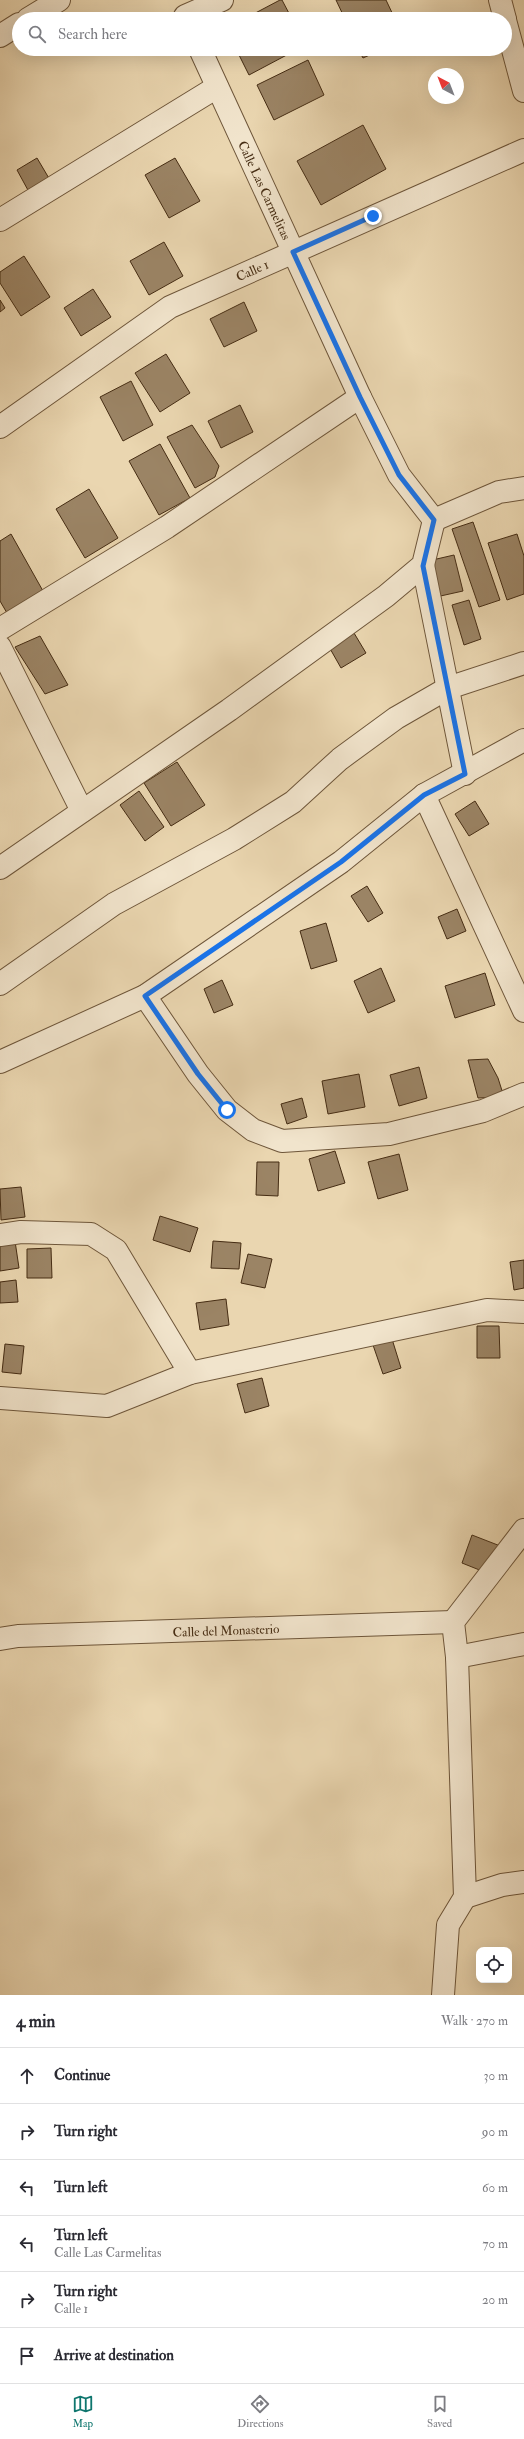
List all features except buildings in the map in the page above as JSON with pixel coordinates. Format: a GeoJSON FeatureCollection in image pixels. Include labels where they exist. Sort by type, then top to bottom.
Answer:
{"type":"FeatureCollection","features":[{"type":"Feature","properties":{"kind":"street"},"geometry":{"type":"LineString","coordinates":[[39,12],[59,0]]}},
{"type":"Feature","properties":{"kind":"street"},"geometry":{"type":"LineString","coordinates":[[183,12],[222,0]]}},
{"type":"Feature","properties":{"kind":"street"},"geometry":{"type":"LineString","coordinates":[[500,0],[503,12]]}},
{"type":"Feature","properties":{"kind":"street"},"geometry":{"type":"LineString","coordinates":[[0,36],[12,28]]}},
{"type":"Feature","properties":{"kind":"street"},"geometry":{"type":"LineString","coordinates":[[512,46],[524,91]]}},
{"type":"Feature","properties":{"kind":"street","name":"Calle Las Carmelitas"},"geometry":{"type":"LineString","coordinates":[[203,56],[360,397],[399,475],[434,520]]}},
{"type":"Feature","properties":{"kind":"street"},"geometry":{"type":"LineString","coordinates":[[0,220],[217,86]]}},
{"type":"Feature","properties":{"kind":"street","name":"Calle 1"},"geometry":{"type":"LineString","coordinates":[[0,427],[170,307],[524,150]]}},
{"type":"Feature","properties":{"kind":"street"},"geometry":{"type":"LineString","coordinates":[[0,629],[167,527],[360,397]]}},
{"type":"Feature","properties":{"kind":"street"},"geometry":{"type":"LineString","coordinates":[[465,774],[423,566],[434,520],[499,492],[524,488]]}},
{"type":"Feature","properties":{"kind":"street"},"geometry":{"type":"LineString","coordinates":[[0,868],[229,710],[386,596],[423,566]]}},
{"type":"Feature","properties":{"kind":"street"},"geometry":{"type":"LineString","coordinates":[[0,647],[82,811]]}},
{"type":"Feature","properties":{"kind":"street"},"geometry":{"type":"LineString","coordinates":[[0,984],[114,904],[234,839],[293,802],[340,759],[384,727],[448,688],[524,662]]}},
{"type":"Feature","properties":{"kind":"street"},"geometry":{"type":"LineString","coordinates":[[0,1062],[145,996],[341,862],[424,795],[465,774],[524,740]]}},
{"type":"Feature","properties":{"kind":"street"},"geometry":{"type":"LineString","coordinates":[[424,795],[524,1011]]}},
{"type":"Feature","properties":{"kind":"street"},"geometry":{"type":"LineString","coordinates":[[145,996],[198,1074],[227,1110],[253,1130],[282,1141],[389,1134],[483,1110],[524,1094]]}},
{"type":"Feature","properties":{"kind":"street"},"geometry":{"type":"LineString","coordinates":[[0,1235],[21,1232],[92,1234],[116,1250],[190,1373]]}},
{"type":"Feature","properties":{"kind":"street"},"geometry":{"type":"LineString","coordinates":[[0,1398],[107,1406],[190,1373],[487,1310],[524,1312]]}},
{"type":"Feature","properties":{"kind":"street"},"geometry":{"type":"LineString","coordinates":[[443,1995],[448,1926],[465,1897],[457,1657],[453,1622],[524,1530]]}},
{"type":"Feature","properties":{"kind":"street","name":"Calle del Monasterio"},"geometry":{"type":"LineString","coordinates":[[0,1639],[18,1636],[453,1622]]}},
{"type":"Feature","properties":{"kind":"street"},"geometry":{"type":"LineString","coordinates":[[457,1657],[524,1644]]}},
{"type":"Feature","properties":{"kind":"street"},"geometry":{"type":"LineString","coordinates":[[465,1897],[502,1885],[524,1882]]}},
{"type":"Feature","properties":{"kind":"route"},"geometry":{"type":"LineString","coordinates":[[227,1110],[198,1074],[145,996],[341,862],[424,795],[465,774],[423,566],[434,520],[399,475],[360,397],[293,252],[373,216]]}}]}
